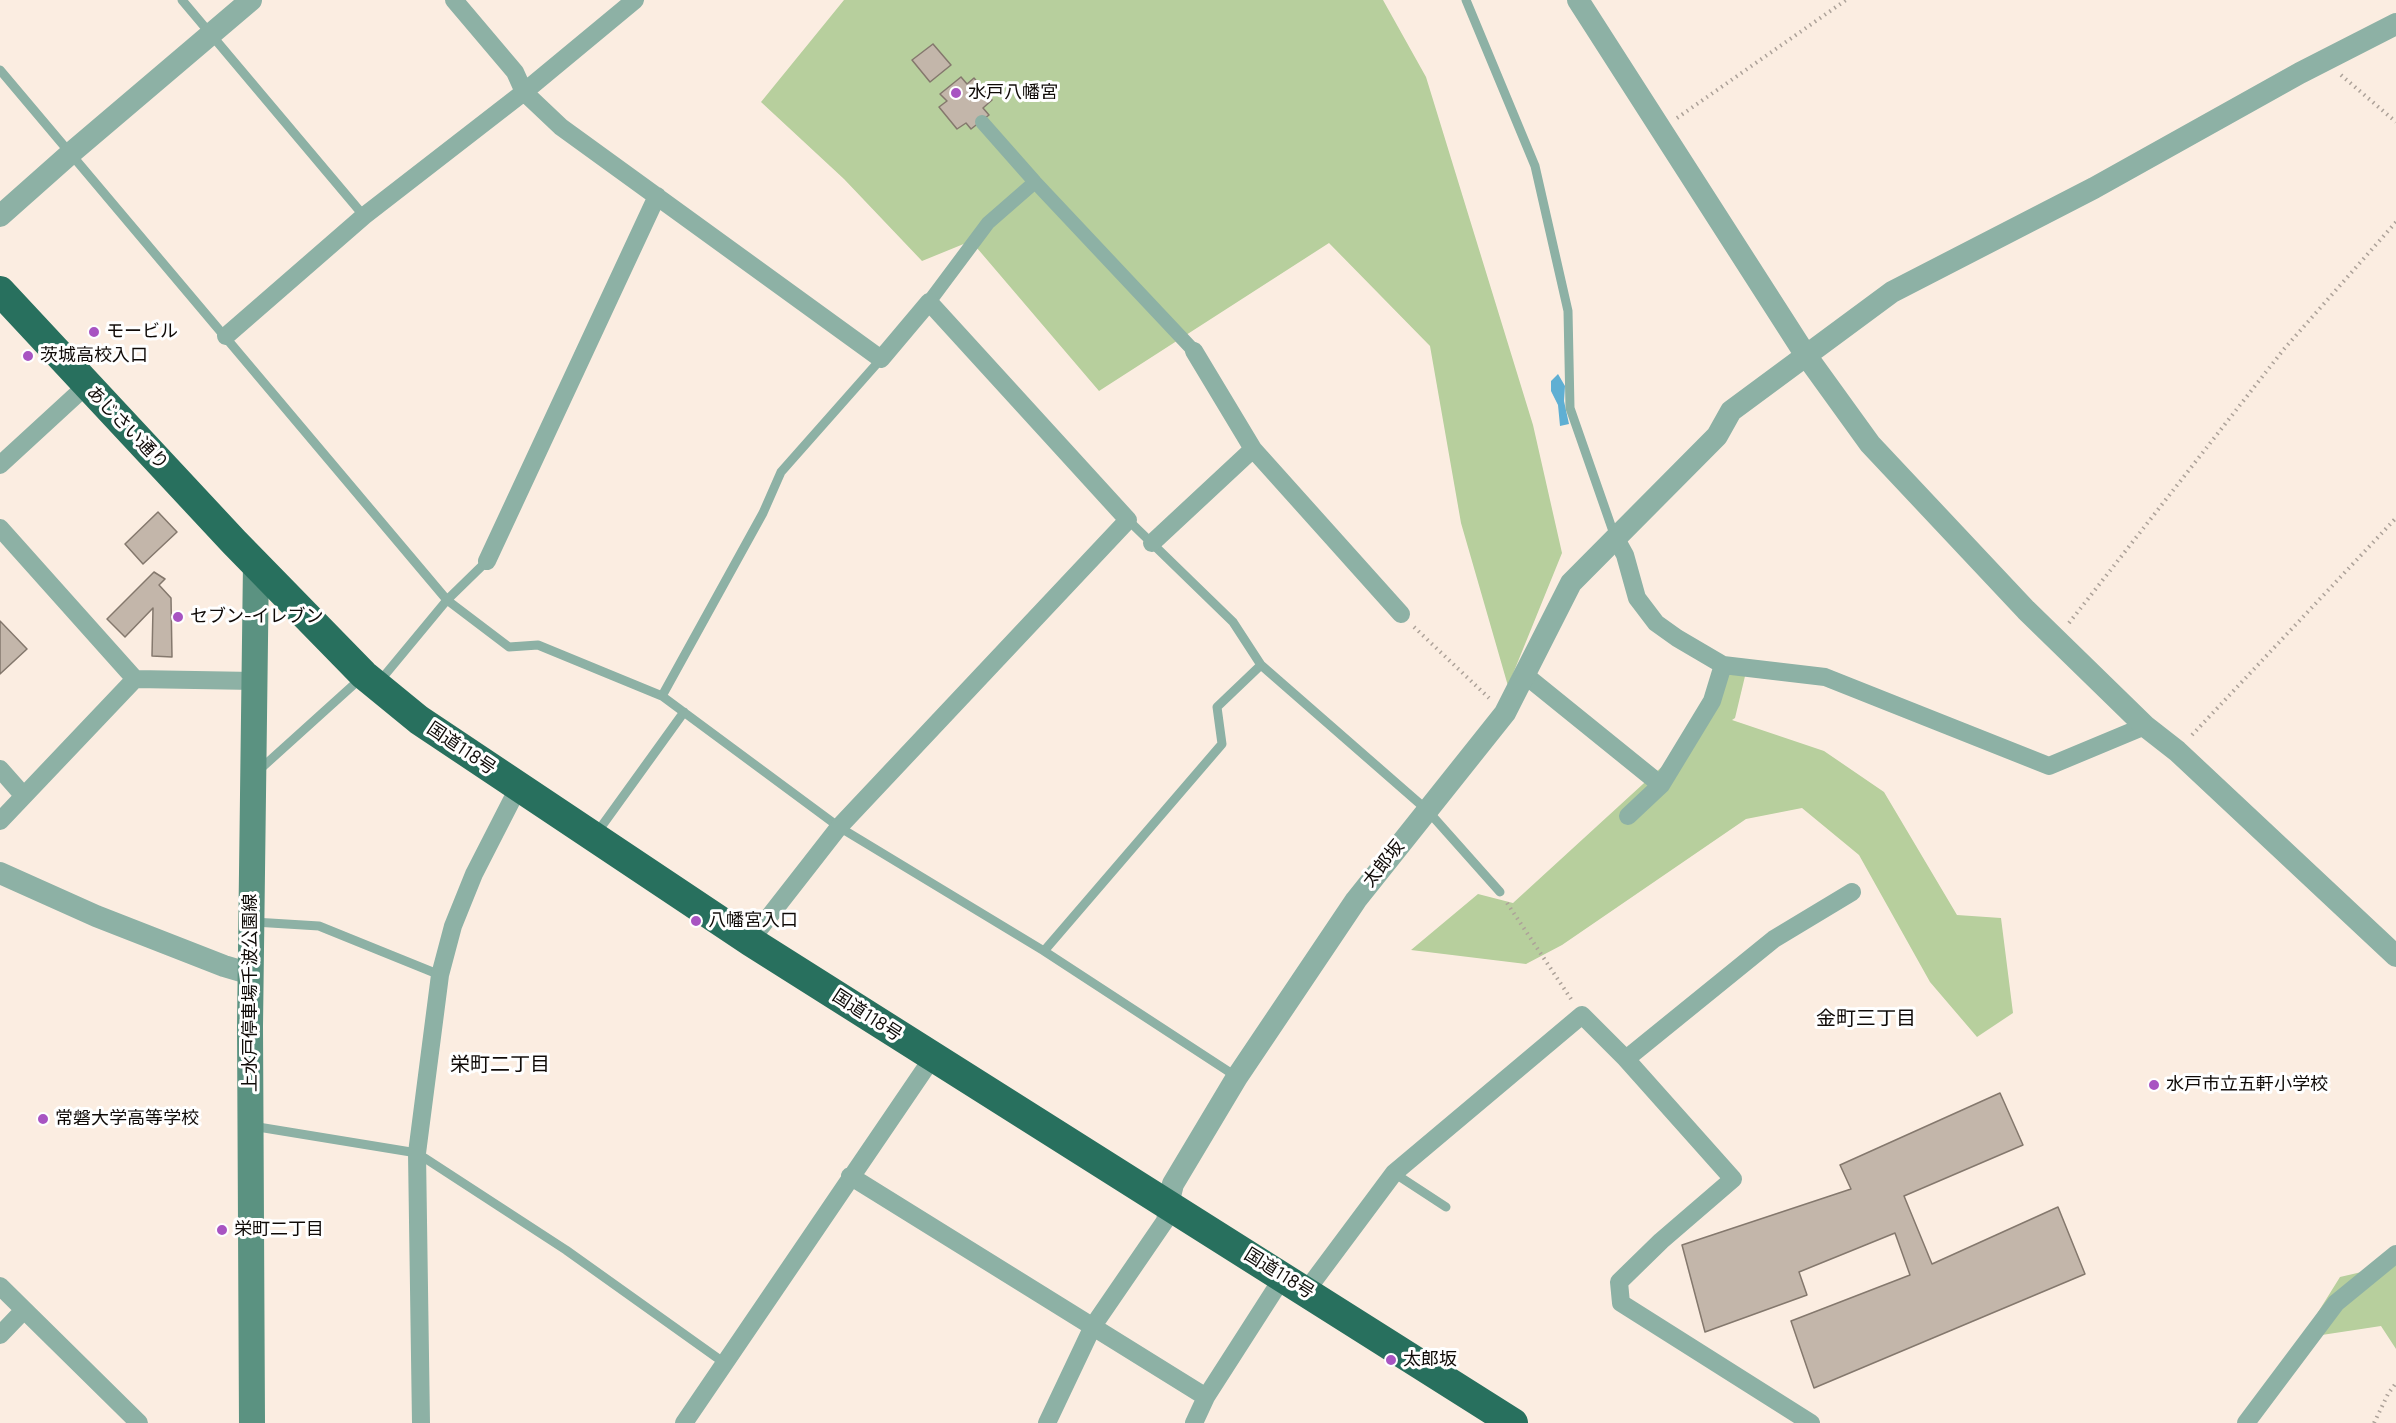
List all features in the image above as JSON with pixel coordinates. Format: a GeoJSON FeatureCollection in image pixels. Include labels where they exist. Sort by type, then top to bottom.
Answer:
{"type":"FeatureCollection","features":[{"type":"Feature","properties":{"kind":"highway","name":"あじさい通り"},"geometry":{"type":"LineString","coordinates":[[0,291],[256,563]]}},
{"type":"Feature","properties":{"kind":"highway","name":"国道118号"},"geometry":{"type":"LineString","coordinates":[[256,563],[370,680],[419,720],[750,941],[1514,1423]]}},
{"type":"Feature","properties":{"kind":"main road","name":"上水戸停車場千波公園線"},"geometry":{"type":"LineString","coordinates":[[252,1423],[250,1125],[256,563]]}},
{"type":"Feature","properties":{"kind":"street"},"geometry":{"type":"LineString","coordinates":[[0,216],[251,0]]}},
{"type":"Feature","properties":{"kind":"street"},"geometry":{"type":"LineString","coordinates":[[454,0],[515,72],[524,92],[561,127],[881,358],[929,302],[988,224],[1035,182]]}},
{"type":"Feature","properties":{"kind":"street"},"geometry":{"type":"LineString","coordinates":[[226,336],[364,216],[524,92],[635,0]]}},
{"type":"Feature","properties":{"kind":"street"},"geometry":{"type":"LineString","coordinates":[[1578,0],[1805,354],[1870,444],[2026,610],[2145,726],[2177,751],[2396,956]]}},
{"type":"Feature","properties":{"kind":"street","name":"太郎坂"},"geometry":{"type":"LineString","coordinates":[[1168,1204],[1173,1184],[1237,1077],[1356,900],[1505,713],[1571,583],[1717,436],[1731,411],[1805,354],[1892,292],[2094,188],[2324,60],[2396,24]]}},
{"type":"Feature","properties":{"kind":"street"},"geometry":{"type":"LineString","coordinates":[[982,122],[1035,182],[1194,351],[1253,449],[1401,614]]}},
{"type":"Feature","properties":{"kind":"street"},"geometry":{"type":"LineString","coordinates":[[487,561],[657,196]]}},
{"type":"Feature","properties":{"kind":"street"},"geometry":{"type":"LineString","coordinates":[[750,941],[838,827],[1128,520],[929,302]]}},
{"type":"Feature","properties":{"kind":"street"},"geometry":{"type":"LineString","coordinates":[[0,465],[87,386]]}},
{"type":"Feature","properties":{"kind":"street"},"geometry":{"type":"LineString","coordinates":[[1152,543],[1253,449]]}},
{"type":"Feature","properties":{"kind":"street"},"geometry":{"type":"LineString","coordinates":[[0,528],[135,679]]}},
{"type":"Feature","properties":{"kind":"street"},"geometry":{"type":"LineString","coordinates":[[1615,537],[1625,555],[1638,598],[1656,623],[1723,665],[1825,677],[2049,766],[2145,726]]}},
{"type":"Feature","properties":{"kind":"street"},"geometry":{"type":"LineString","coordinates":[[1628,816],[1661,785],[1712,701],[1723,665]]}},
{"type":"Feature","properties":{"kind":"street"},"geometry":{"type":"LineString","coordinates":[[1525,675],[1661,785]]}},
{"type":"Feature","properties":{"kind":"street"},"geometry":{"type":"LineString","coordinates":[[0,820],[135,679],[255,681]]}},
{"type":"Feature","properties":{"kind":"street"},"geometry":{"type":"LineString","coordinates":[[0,769],[23,795]]}},
{"type":"Feature","properties":{"kind":"street"},"geometry":{"type":"LineString","coordinates":[[421,1423],[417,1153],[440,975],[453,926],[474,874],[519,788]]}},
{"type":"Feature","properties":{"kind":"street"},"geometry":{"type":"LineString","coordinates":[[0,873],[96,916],[224,966],[251,974]]}},
{"type":"Feature","properties":{"kind":"street"},"geometry":{"type":"LineString","coordinates":[[1626,1059],[1774,939],[1852,892]]}},
{"type":"Feature","properties":{"kind":"street"},"geometry":{"type":"LineString","coordinates":[[1194,1423],[1206,1397],[1294,1284],[1394,1173],[1582,1015],[1626,1059],[1733,1179],[1661,1241],[1619,1282],[1621,1303],[1812,1423]]}},
{"type":"Feature","properties":{"kind":"street"},"geometry":{"type":"LineString","coordinates":[[684,1423],[723,1362],[933,1057]]}},
{"type":"Feature","properties":{"kind":"street"},"geometry":{"type":"LineString","coordinates":[[850,1176],[1206,1397]]}},
{"type":"Feature","properties":{"kind":"street"},"geometry":{"type":"LineString","coordinates":[[1047,1423],[1093,1326],[1165,1221],[1168,1204]]}},
{"type":"Feature","properties":{"kind":"street"},"geometry":{"type":"LineString","coordinates":[[2246,1423],[2336,1303],[2396,1254]]}},
{"type":"Feature","properties":{"kind":"street"},"geometry":{"type":"LineString","coordinates":[[0,1286],[140,1423]]}},
{"type":"Feature","properties":{"kind":"street"},"geometry":{"type":"LineString","coordinates":[[0,1335],[24,1310]]}},
{"type":"Feature","properties":{"kind":"lane"},"geometry":{"type":"LineString","coordinates":[[182,0],[364,216]]}},
{"type":"Feature","properties":{"kind":"lane"},"geometry":{"type":"LineString","coordinates":[[1466,0],[1535,166],[1568,311],[1570,408],[1615,537]]}},
{"type":"Feature","properties":{"kind":"lane"},"geometry":{"type":"LineString","coordinates":[[0,70],[447,600],[509,646],[538,645],[662,696],[838,827],[1044,951],[1237,1077]]}},
{"type":"Feature","properties":{"kind":"lane"},"geometry":{"type":"LineString","coordinates":[[662,696],[763,513],[781,472],[881,358]]}},
{"type":"Feature","properties":{"kind":"lane"},"geometry":{"type":"LineString","coordinates":[[1128,520],[1233,622],[1261,665],[1427,810],[1500,892]]}},
{"type":"Feature","properties":{"kind":"lane"},"geometry":{"type":"LineString","coordinates":[[254,775],[370,680],[487,561]]}},
{"type":"Feature","properties":{"kind":"lane"},"geometry":{"type":"LineString","coordinates":[[1044,951],[1222,744],[1217,707],[1261,665]]}},
{"type":"Feature","properties":{"kind":"lane"},"geometry":{"type":"LineString","coordinates":[[593,837],[684,712]]}},
{"type":"Feature","properties":{"kind":"lane"},"geometry":{"type":"LineString","coordinates":[[252,922],[319,926],[440,975]]}},
{"type":"Feature","properties":{"kind":"lane"},"geometry":{"type":"LineString","coordinates":[[250,1125],[417,1153],[566,1250],[723,1362]]}},
{"type":"Feature","properties":{"kind":"lane"},"geometry":{"type":"LineString","coordinates":[[1394,1173],[1446,1207]]}},
{"type":"Feature","properties":{"kind":"path"},"geometry":{"type":"LineString","coordinates":[[1660,130],[1846,0]]}},
{"type":"Feature","properties":{"kind":"path"},"geometry":{"type":"LineString","coordinates":[[2324,60],[2396,122]]}},
{"type":"Feature","properties":{"kind":"path"},"geometry":{"type":"LineString","coordinates":[[2057,639],[2284,350],[2396,222]]}},
{"type":"Feature","properties":{"kind":"path"},"geometry":{"type":"LineString","coordinates":[[2177,751],[2396,518]]}},
{"type":"Feature","properties":{"kind":"path"},"geometry":{"type":"LineString","coordinates":[[1401,614],[1505,713]]}},
{"type":"Feature","properties":{"kind":"path"},"geometry":{"type":"LineString","coordinates":[[1500,892],[1582,1015]]}},
{"type":"Feature","properties":{"kind":"path"},"geometry":{"type":"LineString","coordinates":[[2374,1423],[2396,1383]]}},
{"type":"Feature","properties":{"kind":"green space"},"geometry":{"type":"Polygon","coordinates":[[[844,0],[1383,0],[1426,77],[1533,425],[1562,553],[1508,686],[1461,523],[1430,346],[1329,243],[1099,391],[971,241],[922,261],[844,179],[761,102],[844,0]]]}},
{"type":"Feature","properties":{"kind":"green space"},"geometry":{"type":"Polygon","coordinates":[[[1725,667],[1746,672],[1735,718],[1732,720],[1824,751],[1884,792],[1957,915],[2001,918],[2013,1013],[1977,1037],[1930,982],[1859,855],[1802,808],[1746,819],[1562,945],[1526,964],[1411,950],[1478,894],[1513,903],[1702,730],[1725,667]]]}},
{"type":"Feature","properties":{"kind":"green space"},"geometry":{"type":"Polygon","coordinates":[[[2396,1264],[2396,1349],[2381,1326],[2302,1338],[2340,1277],[2396,1264]]]}},
{"type":"Feature","properties":{"kind":"water"},"geometry":{"type":"Polygon","coordinates":[[[1558,374],[1565,386],[1564,401],[1569,424],[1560,426],[1558,405],[1551,391],[1551,381],[1558,374]]]}},
{"type":"Feature","properties":{"kind":"building"},"geometry":{"type":"Polygon","coordinates":[[[933,44],[951,65],[930,82],[912,60],[933,44]]]}},
{"type":"Feature","properties":{"kind":"building"},"geometry":{"type":"Polygon","coordinates":[[[961,77],[967,84],[974,78],[992,100],[983,108],[989,115],[971,129],[966,123],[957,129],[939,107],[947,101],[940,94],[961,77]]]}},
{"type":"Feature","properties":{"kind":"building"},"geometry":{"type":"Polygon","coordinates":[[[158,512],[177,532],[143,564],[125,544],[158,512]]]}},
{"type":"Feature","properties":{"kind":"building"},"geometry":{"type":"Polygon","coordinates":[[[154,572],[165,579],[159,585],[171,598],[172,657],[152,656],[153,608],[125,637],[107,619],[154,572]]]}},
{"type":"Feature","properties":{"kind":"building"},"geometry":{"type":"Polygon","coordinates":[[[0,621],[27,649],[0,674],[0,621]]]}},
{"type":"Feature","properties":{"kind":"building"},"geometry":{"type":"Polygon","coordinates":[[[2000,1093],[2023,1145],[1904,1196],[1932,1264],[2058,1207],[2085,1274],[1814,1388],[1791,1321],[1910,1275],[1895,1233],[1799,1272],[1807,1295],[1705,1332],[1682,1245],[1851,1189],[1840,1165],[2000,1093]]]}},
{"type":"Feature","properties":{"kind":"place","name":"水戸八幡宮"},"geometry":{"type":"Point","coordinates":[956,93]}},
{"type":"Feature","properties":{"kind":"place","name":"モービル"},"geometry":{"type":"Point","coordinates":[94,332]}},
{"type":"Feature","properties":{"kind":"place","name":"茨城高校入口"},"geometry":{"type":"Point","coordinates":[28,356]}},
{"type":"Feature","properties":{"kind":"place","name":"セブン-イレブン"},"geometry":{"type":"Point","coordinates":[178,617]}},
{"type":"Feature","properties":{"kind":"place","name":"八幡宮入口"},"geometry":{"type":"Point","coordinates":[696,921]}},
{"type":"Feature","properties":{"kind":"place","name":"水戸市立五軒小学校"},"geometry":{"type":"Point","coordinates":[2154,1085]}},
{"type":"Feature","properties":{"kind":"place","name":"常磐大学高等学校"},"geometry":{"type":"Point","coordinates":[43,1119]}},
{"type":"Feature","properties":{"kind":"place","name":"栄町二丁目"},"geometry":{"type":"Point","coordinates":[222,1230]}},
{"type":"Feature","properties":{"kind":"place","name":"太郎坂"},"geometry":{"type":"Point","coordinates":[1391,1360]}},
{"type":"Feature","properties":{"kind":"district","name":"金町三丁目"},"geometry":{"type":"Point","coordinates":[1866,1019]}},
{"type":"Feature","properties":{"kind":"district","name":"栄町二丁目"},"geometry":{"type":"Point","coordinates":[500,1065]}}]}
